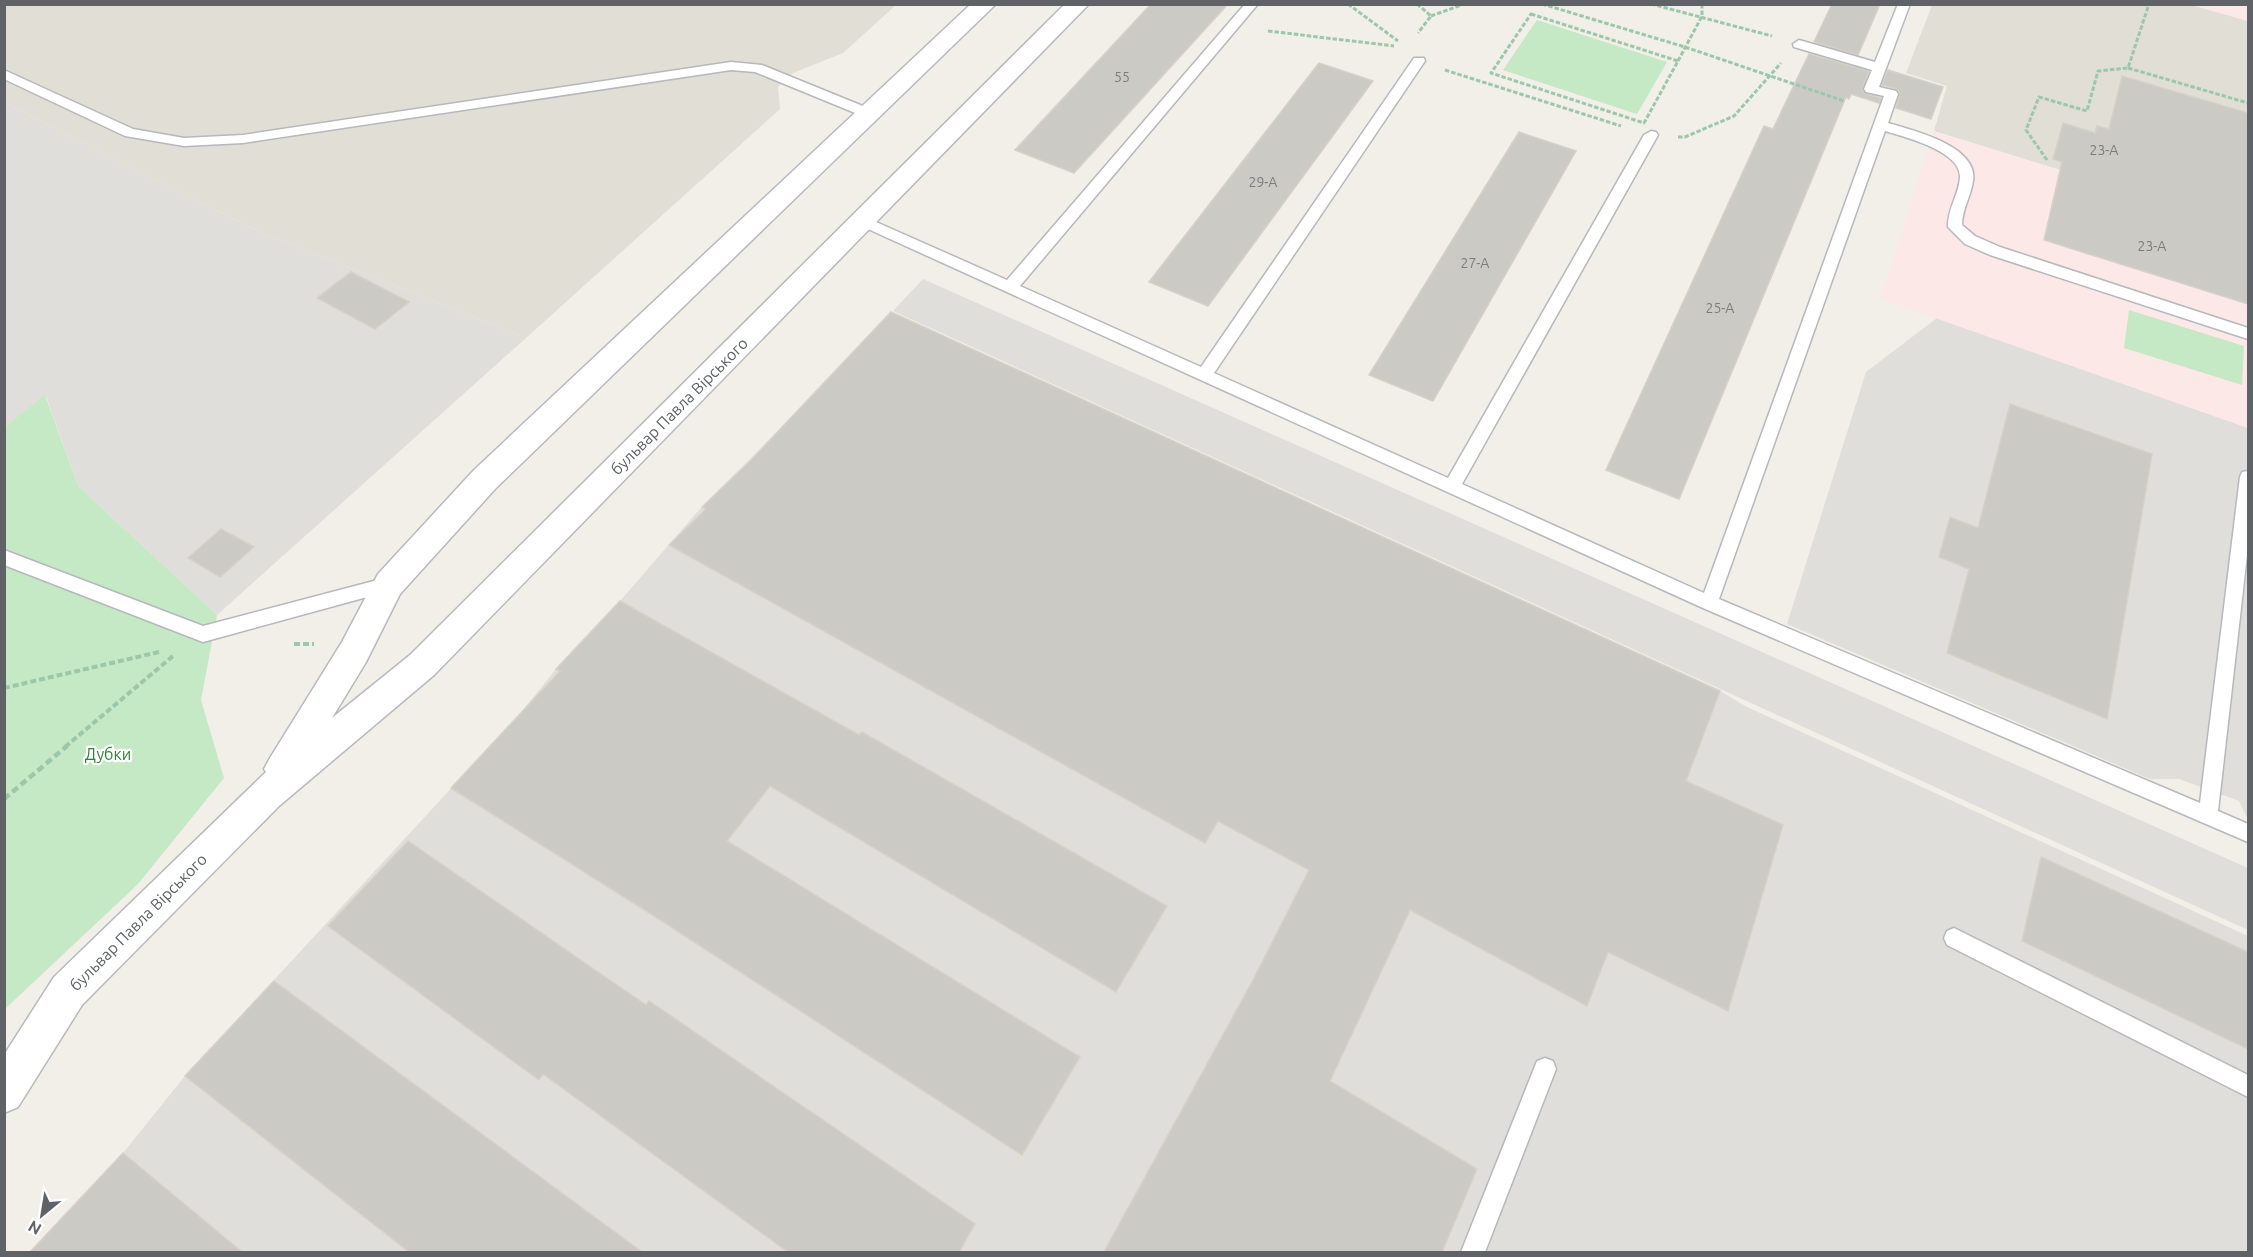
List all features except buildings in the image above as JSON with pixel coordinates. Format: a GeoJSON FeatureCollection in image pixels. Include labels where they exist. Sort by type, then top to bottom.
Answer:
{"type":"FeatureCollection","features":[{"type":"Feature","properties":{"kind":"street","name":"бульвар Павла Вірського"},"geometry":{"type":"LineString","coordinates":[[266,794],[354,652],[389,584],[485,479],[985,4]]}},
{"type":"Feature","properties":{"kind":"street","name":"бульвар Павла Вірського"},"geometry":{"type":"LineString","coordinates":[[4,1093],[68,991],[266,794],[422,665],[1078,4]]}},
{"type":"Feature","properties":{"kind":"lane"},"geometry":{"type":"LineString","coordinates":[[1010,287],[1252,4]]}},
{"type":"Feature","properties":{"kind":"lane"},"geometry":{"type":"LineString","coordinates":[[1709,603],[1891,94],[1871,88],[1904,4]]}},
{"type":"Feature","properties":{"kind":"lane"},"geometry":{"type":"LineString","coordinates":[[1799,44],[1879,68]]}},
{"type":"Feature","properties":{"kind":"lane"},"geometry":{"type":"LineString","coordinates":[[1204,376],[1419,62]]}},
{"type":"Feature","properties":{"kind":"lane"},"geometry":{"type":"LineString","coordinates":[[4,74],[130,133],[184,142],[243,139],[731,66],[757,68],[870,114]]}},
{"type":"Feature","properties":{"kind":"lane"},"geometry":{"type":"LineString","coordinates":[[1882,119],[1953,153],[1964,164],[1968,176],[1954,214],[1955,227],[1970,240],[1995,251],[2248,334]]}},
{"type":"Feature","properties":{"kind":"lane"},"geometry":{"type":"LineString","coordinates":[[1452,487],[1651,135]]}},
{"type":"Feature","properties":{"kind":"lane"},"geometry":{"type":"LineString","coordinates":[[862,221],[1709,603],[2248,833]]}},
{"type":"Feature","properties":{"kind":"lane"},"geometry":{"type":"LineString","coordinates":[[2208,816],[2248,477]]}},
{"type":"Feature","properties":{"kind":"lane"},"geometry":{"type":"LineString","coordinates":[[4,557],[203,634],[389,584]]}},
{"type":"Feature","properties":{"kind":"lane"},"geometry":{"type":"LineString","coordinates":[[1954,938],[2248,1086]]}},
{"type":"Feature","properties":{"kind":"lane"},"geometry":{"type":"LineString","coordinates":[[1473,1252],[1545,1069]]}},
{"type":"Feature","properties":{"kind":"path"},"geometry":{"type":"LineString","coordinates":[[1348,4],[1398,41]]}},
{"type":"Feature","properties":{"kind":"path"},"geometry":{"type":"LineString","coordinates":[[1417,4],[1431,16]]}},
{"type":"Feature","properties":{"kind":"path"},"geometry":{"type":"LineString","coordinates":[[1413,40],[1431,16],[1464,4]]}},
{"type":"Feature","properties":{"kind":"path"},"geometry":{"type":"LineString","coordinates":[[1542,4],[1769,75],[1882,119]]}},
{"type":"Feature","properties":{"kind":"path"},"geometry":{"type":"LineString","coordinates":[[1651,4],[1799,44],[1734,116],[1685,137],[1651,135]]}},
{"type":"Feature","properties":{"kind":"path"},"geometry":{"type":"LineString","coordinates":[[1678,61],[1531,14],[1491,73],[1644,123],[1678,61],[1702,16],[1702,4]]}},
{"type":"Feature","properties":{"kind":"path"},"geometry":{"type":"LineString","coordinates":[[2128,68],[2149,4]]}},
{"type":"Feature","properties":{"kind":"path"},"geometry":{"type":"LineString","coordinates":[[2047,160],[2026,130],[2039,97],[2087,111],[2098,71],[2128,68],[2248,103]]}},
{"type":"Feature","properties":{"kind":"path"},"geometry":{"type":"LineString","coordinates":[[4,688],[163,651]]}},
{"type":"Feature","properties":{"kind":"path"},"geometry":{"type":"LineString","coordinates":[[4,799],[176,654]]}},
{"type":"Feature","properties":{"kind":"shaded area"},"geometry":{"type":"Polygon","coordinates":[[[4,5],[896,5],[843,53],[793,73],[786,79],[778,87],[780,109],[526,338],[260,232],[5,103],[4,5]]]}},
{"type":"Feature","properties":{"kind":"shaded area"},"geometry":{"type":"Polygon","coordinates":[[[1932,5],[2192,5],[2248,21],[2248,219],[2211,207],[2209,216],[1934,131],[1947,86],[1906,73],[1932,5]]]}},
{"type":"Feature","properties":{"kind":"shaded area"},"geometry":{"type":"Polygon","coordinates":[[[2192,5],[2248,5],[2248,21],[2192,5]]]}},
{"type":"Feature","properties":{"kind":"shaded area"},"geometry":{"type":"Polygon","coordinates":[[[5,103],[260,232],[526,338],[217,615],[78,486],[46,396],[5,427],[5,103]]]}},
{"type":"Feature","properties":{"kind":"shaded area"},"geometry":{"type":"Polygon","coordinates":[[[1934,131],[2209,216],[2211,207],[2248,219],[2248,428],[1881,299],[1934,131]]]}},
{"type":"Feature","properties":{"kind":"shaded area"},"geometry":{"type":"Polygon","coordinates":[[[923,279],[2248,868],[2248,930],[893,311],[923,279]]]}},
{"type":"Feature","properties":{"kind":"shaded area"},"geometry":{"type":"Polygon","coordinates":[[[891,312],[1720,691],[1747,707],[2248,936],[2248,1252],[30,1252],[123,1153],[185,1076],[519,715],[556,669],[620,601],[698,511],[785,424],[891,312]]]}},
{"type":"Feature","properties":{"kind":"shaded area"},"geometry":{"type":"Polygon","coordinates":[[[1937,318],[2248,428],[2248,820],[2239,801],[2179,779],[2150,779],[1787,624],[1866,372],[1937,318]]]}},
{"type":"Feature","properties":{"kind":"green space"},"geometry":{"type":"Polygon","coordinates":[[[1537,20],[1667,62],[1637,114],[1503,70],[1537,20]]]}},
{"type":"Feature","properties":{"kind":"green space"},"geometry":{"type":"Polygon","coordinates":[[[2129,310],[2244,346],[2242,385],[2124,348],[2129,310]]]}},
{"type":"Feature","properties":{"kind":"green space","name":"Дубки"},"geometry":{"type":"Polygon","coordinates":[[[45,395],[78,486],[217,615],[201,700],[224,778],[138,884],[5,1009],[5,427],[45,395]]]}}]}
